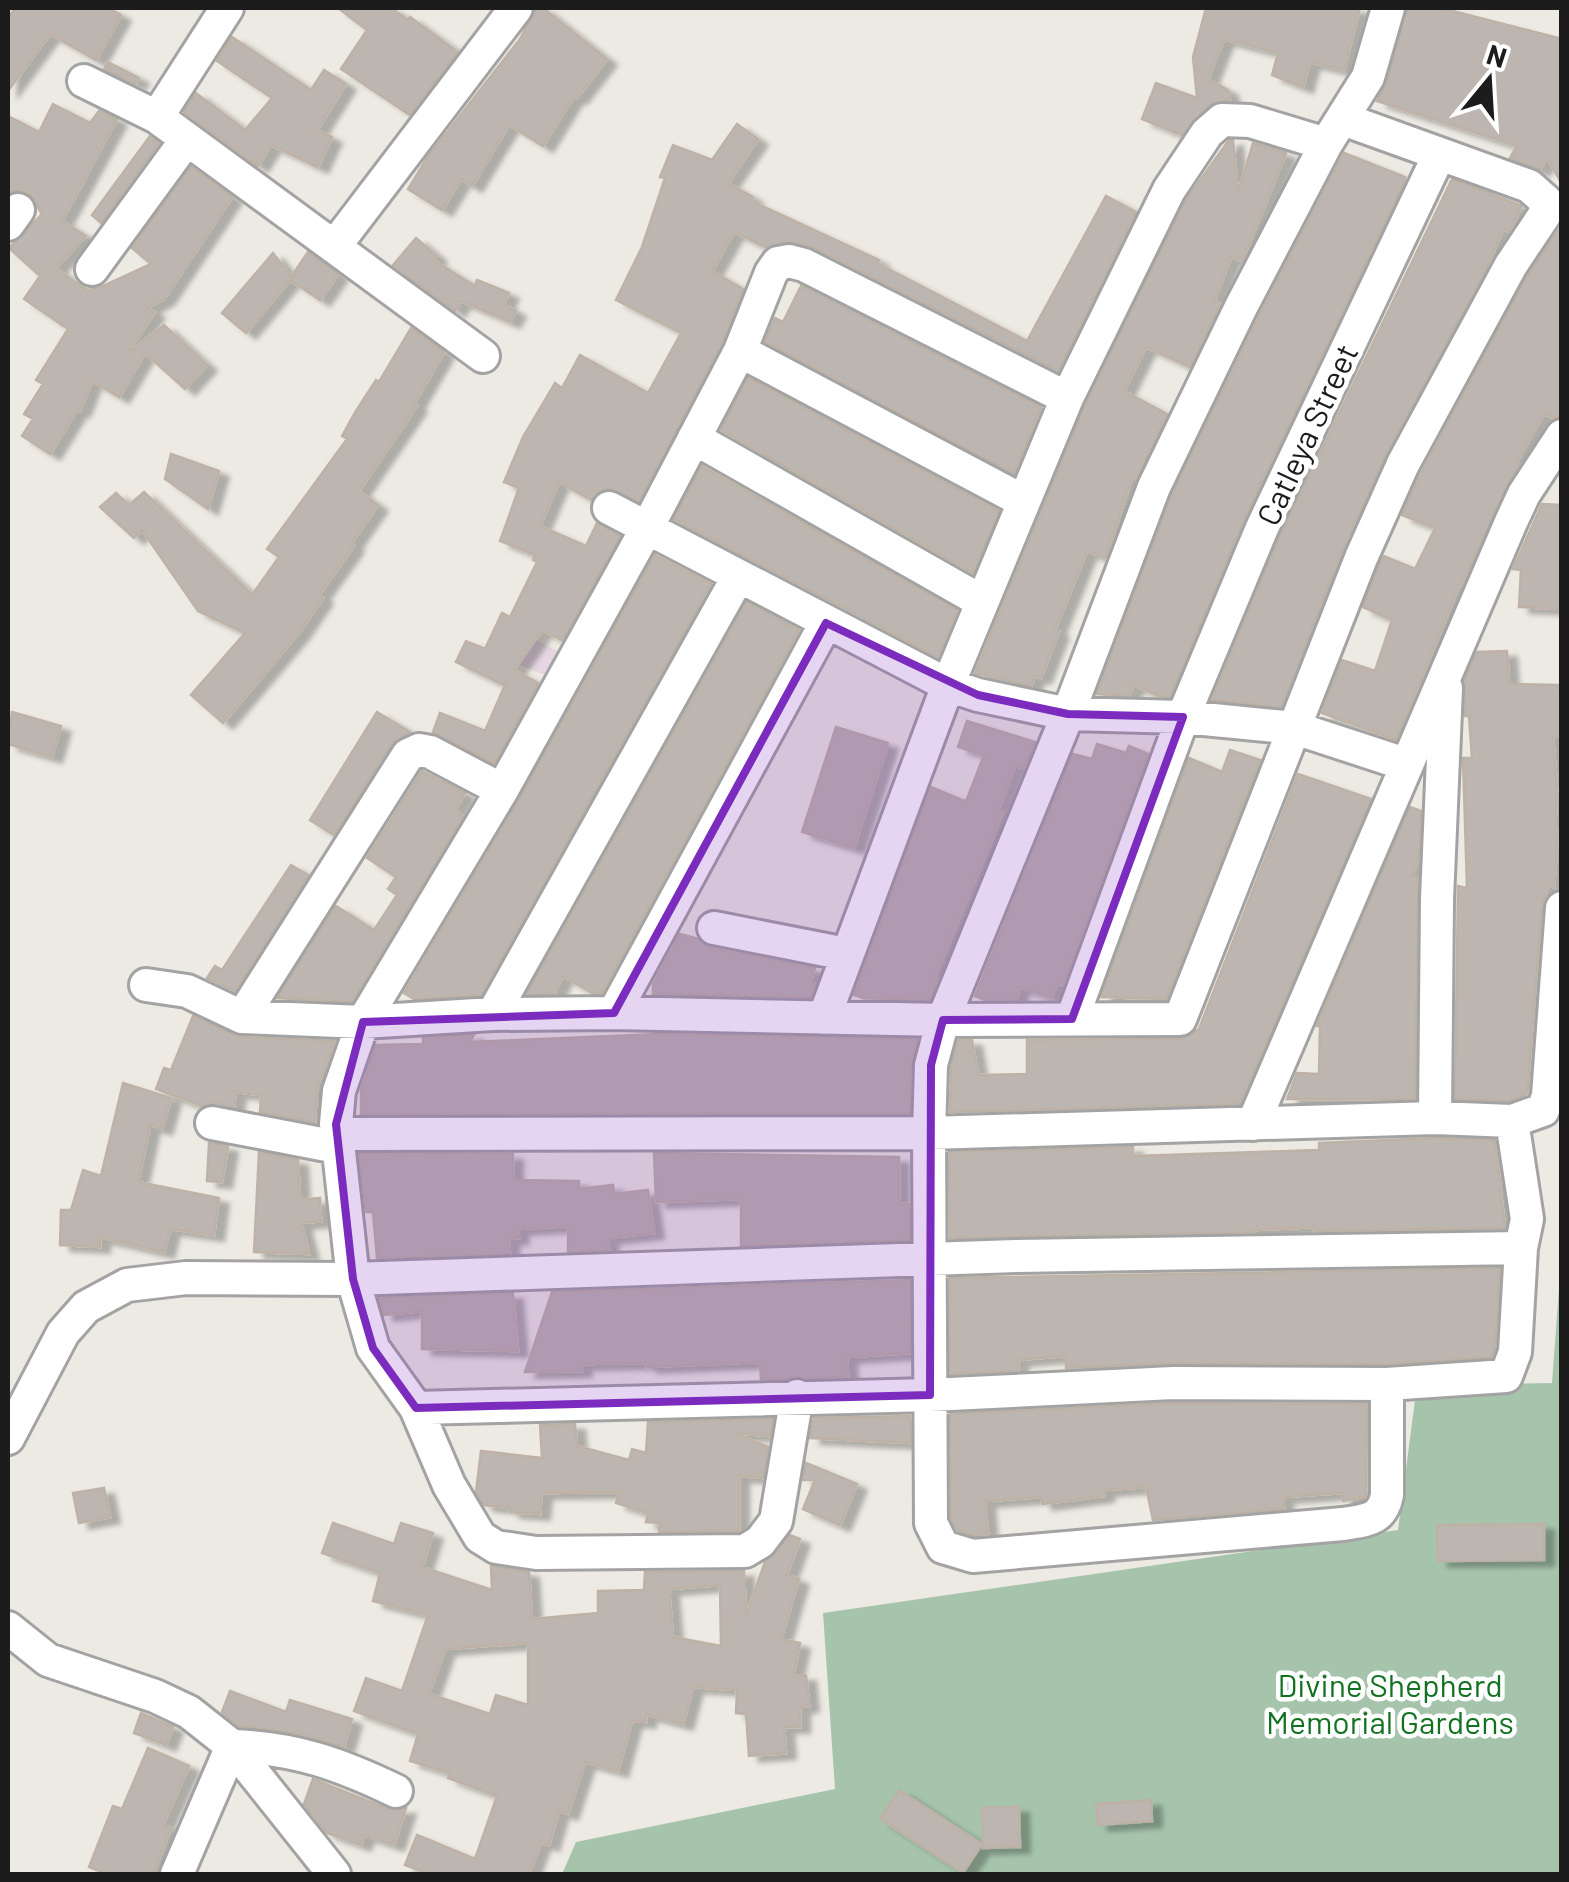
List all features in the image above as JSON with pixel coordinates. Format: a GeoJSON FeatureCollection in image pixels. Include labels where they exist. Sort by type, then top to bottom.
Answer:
{"type":"FeatureCollection","features":[{"type":"Feature","properties":{"kind":"street"},"geometry":{"type":"LineString","coordinates":[[157,117],[227,8]]}},
{"type":"Feature","properties":{"kind":"street"},"geometry":{"type":"LineString","coordinates":[[334,247],[516,8]]}},
{"type":"Feature","properties":{"kind":"street"},"geometry":{"type":"LineString","coordinates":[[1334,132],[1366,8]]}},
{"type":"Feature","properties":{"kind":"street"},"geometry":{"type":"LineString","coordinates":[[1387,1384],[1387,1495],[1384,1510],[1376,1518],[973,1556],[944,1547],[931,1524],[928,1133],[931,1065],[942,1020],[1174,443],[1334,132],[1368,77],[1388,8]]}},
{"type":"Feature","properties":{"kind":"street"},"geometry":{"type":"LineString","coordinates":[[84,81],[157,117],[484,356]]}},
{"type":"Feature","properties":{"kind":"street"},"geometry":{"type":"LineString","coordinates":[[146,985],[187,992],[242,1016],[363,1022],[493,1014],[942,1020],[1180,1019],[1361,558],[1420,430],[1511,265],[1545,214],[1546,201],[1530,186],[1439,155],[1334,132],[1235,118],[1214,126],[1168,190],[1067,398],[948,685],[824,1018]]}},
{"type":"Feature","properties":{"kind":"street"},"geometry":{"type":"LineString","coordinates":[[92,268],[187,139]]}},
{"type":"Feature","properties":{"kind":"street","name":"Catleya Street"},"geometry":{"type":"LineString","coordinates":[[1072,1018],[1183,717],[1298,447],[1439,155]]}},
{"type":"Feature","properties":{"kind":"street"},"geometry":{"type":"LineString","coordinates":[[797,1396],[776,1521],[753,1547],[732,1552],[536,1553],[496,1546],[480,1537],[416,1408],[373,1348],[352,1279],[337,1140],[340,1091],[350,1051],[363,1022],[502,790],[647,528],[740,351],[778,263],[804,265],[1067,398]]}},
{"type":"Feature","properties":{"kind":"street"},"geometry":{"type":"LineString","coordinates":[[740,351],[1023,501]]}},
{"type":"Feature","properties":{"kind":"street"},"geometry":{"type":"LineString","coordinates":[[1253,1124],[1524,494],[1562,436]]}},
{"type":"Feature","properties":{"kind":"street"},"geometry":{"type":"LineString","coordinates":[[694,438],[981,601]]}},
{"type":"Feature","properties":{"kind":"street"},"geometry":{"type":"LineString","coordinates":[[609,508],[948,685],[978,695],[1068,714],[1183,717],[1295,728],[1405,764]]}},
{"type":"Feature","properties":{"kind":"street"},"geometry":{"type":"LineString","coordinates":[[493,1014],[738,577]]}},
{"type":"Feature","properties":{"kind":"street"},"geometry":{"type":"LineString","coordinates":[[614,1014],[826,623]]}},
{"type":"Feature","properties":{"kind":"street"},"geometry":{"type":"LineString","coordinates":[[1435,1118],[1437,899],[1446,668]]}},
{"type":"Feature","properties":{"kind":"street"},"geometry":{"type":"LineString","coordinates":[[242,1016],[408,755],[419,750],[430,752],[502,790]]}},
{"type":"Feature","properties":{"kind":"street"},"geometry":{"type":"LineString","coordinates":[[212,1124],[337,1140],[928,1133],[1435,1118],[1512,1121],[1543,1110],[1548,1096],[1562,908]]}},
{"type":"Feature","properties":{"kind":"street"},"geometry":{"type":"LineString","coordinates":[[714,928],[846,954]]}},
{"type":"Feature","properties":{"kind":"street"},"geometry":{"type":"LineString","coordinates":[[416,1408],[930,1395],[1173,1383],[1387,1384],[1506,1376],[1515,1352],[1526,1200],[1512,1121]]}},
{"type":"Feature","properties":{"kind":"street"},"geometry":{"type":"LineString","coordinates":[[8,1438],[63,1333],[86,1307],[127,1285],[186,1278],[352,1279],[927,1260],[1522,1248]]}},
{"type":"Feature","properties":{"kind":"street"},"geometry":{"type":"LineString","coordinates":[[8,1628],[48,1660],[155,1696],[189,1712],[232,1746],[334,1874]]}},
{"type":"Feature","properties":{"kind":"street"},"geometry":{"type":"LineString","coordinates":[[232,1746],[302,1754],[342,1765],[396,1791]]}},
{"type":"Feature","properties":{"kind":"street"},"geometry":{"type":"LineString","coordinates":[[178,1874],[232,1746]]}},
{"type":"Feature","properties":{"kind":"highlighted area"},"geometry":{"type":"Polygon","coordinates":[[[826,623],[978,695],[1068,714],[1183,717],[1072,1019],[943,1020],[931,1065],[930,1395],[416,1408],[373,1348],[353,1279],[336,1124],[363,1022],[614,1013],[826,623]]]}},
{"type":"Feature","properties":{"kind":"shaded area"},"geometry":{"type":"Polygon","coordinates":[[[532,637],[566,656],[554,679],[518,664],[532,637]]]}},
{"type":"Feature","properties":{"kind":"green space","name":"Divine Shepherd Memorial Gardens"},"geometry":{"type":"Polygon","coordinates":[[[1560,1275],[1561,1874],[562,1874],[576,1842],[835,1789],[823,1613],[1398,1530],[1417,1385],[1552,1383],[1560,1275]]]}},
{"type":"Feature","properties":{"kind":"building"},"geometry":{"type":"Polygon","coordinates":[[[15,8],[108,8],[121,15],[96,60],[50,34],[8,91],[8,18],[15,8]]]}},
{"type":"Feature","properties":{"kind":"building"},"geometry":{"type":"Polygon","coordinates":[[[338,8],[391,8],[455,50],[456,54],[410,115],[341,69],[367,30],[338,8]]]}},
{"type":"Feature","properties":{"kind":"building"},"geometry":{"type":"Polygon","coordinates":[[[536,8],[543,8],[607,59],[577,98],[574,96],[543,146],[509,125],[472,186],[461,179],[442,210],[408,189],[427,158],[520,39],[536,8]]]}},
{"type":"Feature","properties":{"kind":"building"},"geometry":{"type":"Polygon","coordinates":[[[1206,8],[1360,8],[1344,70],[1310,62],[1303,87],[1272,75],[1278,53],[1224,39],[1208,79],[1228,90],[1230,100],[1209,105],[1182,135],[1142,119],[1156,83],[1197,98],[1193,57],[1206,8]]]}},
{"type":"Feature","properties":{"kind":"building"},"geometry":{"type":"Polygon","coordinates":[[[1407,8],[1441,8],[1562,39],[1562,184],[1547,158],[1540,170],[1510,158],[1517,146],[1377,101],[1387,83],[1407,8]]]}},
{"type":"Feature","properties":{"kind":"building"},"geometry":{"type":"Polygon","coordinates":[[[232,37],[311,90],[324,70],[346,84],[317,130],[332,137],[318,167],[271,145],[258,166],[184,112],[196,93],[245,130],[272,98],[217,61],[232,37]]]}},
{"type":"Feature","properties":{"kind":"building"},"geometry":{"type":"Polygon","coordinates":[[[108,62],[139,78],[135,84],[104,69],[108,62]]]}},
{"type":"Feature","properties":{"kind":"building"},"geometry":{"type":"Polygon","coordinates":[[[53,104],[90,123],[99,111],[117,119],[62,221],[86,236],[55,268],[87,290],[151,264],[132,248],[191,167],[232,197],[164,299],[147,308],[155,312],[126,355],[164,325],[207,365],[185,389],[145,353],[119,397],[92,381],[80,411],[77,410],[50,454],[22,436],[33,419],[24,414],[43,384],[36,380],[68,329],[24,299],[40,276],[9,248],[42,214],[29,193],[8,193],[8,116],[39,132],[53,104]]]}},
{"type":"Feature","properties":{"kind":"building"},"geometry":{"type":"Polygon","coordinates":[[[737,124],[758,139],[728,183],[753,197],[751,201],[879,260],[877,263],[1027,341],[1106,196],[1136,212],[1058,371],[813,247],[786,241],[767,248],[734,232],[712,271],[743,289],[722,343],[639,501],[609,488],[591,500],[559,482],[540,526],[586,546],[597,523],[620,536],[562,640],[542,630],[514,670],[538,683],[494,763],[433,732],[440,713],[485,731],[508,678],[504,685],[456,662],[466,641],[485,649],[502,613],[510,617],[537,562],[533,560],[535,555],[500,541],[519,488],[504,482],[523,437],[555,383],[562,388],[580,355],[648,393],[681,333],[616,300],[642,247],[665,178],[660,177],[673,145],[712,160],[737,124]]]}},
{"type":"Feature","properties":{"kind":"building"},"geometry":{"type":"Polygon","coordinates":[[[150,136],[159,143],[101,223],[92,215],[150,136]]]}},
{"type":"Feature","properties":{"kind":"building"},"geometry":{"type":"Polygon","coordinates":[[[1229,140],[1233,140],[1238,193],[1253,143],[1286,153],[1242,261],[1231,257],[1214,301],[1220,304],[1190,367],[1146,347],[1124,391],[1167,414],[1136,479],[1132,477],[1106,558],[1087,551],[1055,630],[1059,631],[1041,678],[1035,676],[1031,686],[975,673],[1085,406],[1186,200],[1229,140]]]}},
{"type":"Feature","properties":{"kind":"building"},"geometry":{"type":"Polygon","coordinates":[[[1344,153],[1405,177],[1404,182],[1244,519],[1170,697],[1134,685],[1129,696],[1097,694],[1172,495],[1344,153]]]}},
{"type":"Feature","properties":{"kind":"building"},"geometry":{"type":"Polygon","coordinates":[[[1452,179],[1522,206],[1509,232],[1503,229],[1486,270],[1385,456],[1342,551],[1281,707],[1212,700],[1280,536],[1452,179]]]}},
{"type":"Feature","properties":{"kind":"building"},"geometry":{"type":"Polygon","coordinates":[[[1562,225],[1562,416],[1544,414],[1516,463],[1519,465],[1460,584],[1396,740],[1322,713],[1342,660],[1375,671],[1392,620],[1363,607],[1379,566],[1384,556],[1415,569],[1435,528],[1402,515],[1528,275],[1562,225]]]}},
{"type":"Feature","properties":{"kind":"building"},"geometry":{"type":"Polygon","coordinates":[[[416,238],[437,256],[433,260],[475,286],[477,280],[509,293],[504,304],[516,311],[510,322],[461,301],[455,311],[393,265],[416,238]]]}},
{"type":"Feature","properties":{"kind":"building"},"geometry":{"type":"Polygon","coordinates":[[[308,252],[338,274],[320,300],[290,280],[246,333],[222,313],[273,253],[291,277],[308,252]]]}},
{"type":"Feature","properties":{"kind":"building"},"geometry":{"type":"Polygon","coordinates":[[[801,286],[1041,407],[1014,474],[765,342],[775,318],[783,322],[801,286]]]}},
{"type":"Feature","properties":{"kind":"building"},"geometry":{"type":"Polygon","coordinates":[[[411,328],[444,352],[414,404],[417,406],[359,491],[378,505],[299,633],[223,723],[191,695],[245,633],[198,611],[142,530],[134,538],[100,507],[116,493],[129,505],[144,492],[252,595],[279,557],[267,549],[347,439],[342,436],[356,411],[376,380],[379,382],[411,328]]]}},
{"type":"Feature","properties":{"kind":"building"},"geometry":{"type":"Polygon","coordinates":[[[748,378],[999,511],[973,573],[721,430],[748,378]]]}},
{"type":"Feature","properties":{"kind":"building"},"geometry":{"type":"Polygon","coordinates":[[[171,454],[219,471],[208,509],[165,479],[171,454]]]}},
{"type":"Feature","properties":{"kind":"building"},"geometry":{"type":"Polygon","coordinates":[[[702,466],[957,610],[938,657],[674,519],[702,466]]]}},
{"type":"Feature","properties":{"kind":"building"},"geometry":{"type":"Polygon","coordinates":[[[1542,504],[1562,505],[1562,609],[1519,607],[1521,570],[1513,569],[1542,504]]]}},
{"type":"Feature","properties":{"kind":"building"},"geometry":{"type":"Polygon","coordinates":[[[655,555],[711,584],[481,995],[414,999],[404,993],[519,800],[655,555]]]}},
{"type":"Feature","properties":{"kind":"building"},"geometry":{"type":"Polygon","coordinates":[[[747,602],[799,630],[602,993],[592,993],[563,976],[554,994],[527,994],[747,602]]]}},
{"type":"Feature","properties":{"kind":"building"},"geometry":{"type":"Polygon","coordinates":[[[1507,651],[1509,684],[1559,685],[1562,737],[1553,736],[1558,832],[1554,887],[1548,886],[1542,907],[1527,1094],[1509,1101],[1455,1099],[1458,886],[1467,888],[1463,758],[1472,758],[1464,681],[1477,652],[1507,651]]]}},
{"type":"Feature","properties":{"kind":"building"},"geometry":{"type":"Polygon","coordinates":[[[12,712],[61,726],[52,757],[8,744],[12,712]]]}},
{"type":"Feature","properties":{"kind":"building"},"geometry":{"type":"Polygon","coordinates":[[[377,712],[410,732],[391,744],[334,835],[310,820],[377,712]]]}},
{"type":"Feature","properties":{"kind":"building"},"geometry":{"type":"Polygon","coordinates":[[[967,721],[1035,742],[1024,768],[1015,766],[998,810],[1003,812],[935,977],[938,978],[930,1000],[854,995],[931,787],[967,799],[984,755],[958,747],[967,721]]]}},
{"type":"Feature","properties":{"kind":"building"},"geometry":{"type":"Polygon","coordinates":[[[836,727],[888,743],[854,848],[802,832],[836,727]]]}},
{"type":"Feature","properties":{"kind":"building"},"geometry":{"type":"Polygon","coordinates":[[[1097,744],[1126,753],[1129,746],[1148,754],[1063,985],[1057,983],[1052,998],[1020,987],[1016,1000],[985,1000],[975,996],[1073,754],[1092,759],[1097,744]]]}},
{"type":"Feature","properties":{"kind":"building"},"geometry":{"type":"Polygon","coordinates":[[[1230,750],[1260,760],[1166,999],[1101,997],[1189,758],[1222,772],[1230,750]]]}},
{"type":"Feature","properties":{"kind":"building"},"geometry":{"type":"Polygon","coordinates":[[[422,771],[465,793],[455,810],[463,816],[352,1002],[277,998],[336,906],[374,930],[397,895],[388,889],[396,877],[367,858],[422,771]]]}},
{"type":"Feature","properties":{"kind":"building"},"geometry":{"type":"Polygon","coordinates":[[[1298,774],[1371,799],[1242,1099],[1234,1104],[950,1112],[951,1068],[958,1040],[972,1040],[978,1075],[1027,1074],[1027,1040],[1180,1039],[1199,1029],[1298,774]]]}},
{"type":"Feature","properties":{"kind":"building"},"geometry":{"type":"Polygon","coordinates":[[[1410,807],[1421,811],[1419,857],[1412,876],[1418,877],[1415,1099],[1287,1099],[1297,1073],[1319,1074],[1317,1026],[1410,807]]]}},
{"type":"Feature","properties":{"kind":"building"},"geometry":{"type":"Polygon","coordinates":[[[291,865],[308,875],[235,991],[207,978],[215,966],[222,970],[291,865]]]}},
{"type":"Feature","properties":{"kind":"building"},"geometry":{"type":"Polygon","coordinates":[[[680,934],[698,939],[710,948],[815,968],[810,997],[653,994],[653,984],[680,934]]]}},
{"type":"Feature","properties":{"kind":"building"},"geometry":{"type":"Polygon","coordinates":[[[193,1016],[240,1037],[335,1041],[317,1087],[315,1122],[260,1112],[261,1095],[236,1092],[234,1107],[215,1103],[202,1106],[156,1089],[164,1068],[171,1070],[193,1016]]]}},
{"type":"Feature","properties":{"kind":"building"},"geometry":{"type":"Polygon","coordinates":[[[659,1034],[917,1039],[911,1064],[910,1113],[361,1114],[361,1090],[376,1045],[423,1044],[423,1038],[474,1035],[470,1042],[659,1034]]]}},
{"type":"Feature","properties":{"kind":"building"},"geometry":{"type":"Polygon","coordinates":[[[123,1083],[171,1098],[162,1129],[150,1125],[138,1182],[219,1198],[214,1235],[170,1229],[164,1252],[100,1237],[100,1247],[60,1245],[61,1210],[71,1210],[83,1170],[101,1176],[123,1083]]]}},
{"type":"Feature","properties":{"kind":"building"},"geometry":{"type":"Polygon","coordinates":[[[1435,1138],[1495,1140],[1505,1228],[1315,1231],[1315,1227],[1254,1232],[950,1238],[949,1152],[1133,1147],[1133,1156],[1319,1150],[1319,1143],[1435,1138]]]}},
{"type":"Feature","properties":{"kind":"building"},"geometry":{"type":"Polygon","coordinates":[[[209,1143],[228,1146],[222,1182],[207,1181],[209,1143]]]}},
{"type":"Feature","properties":{"kind":"building"},"geometry":{"type":"Polygon","coordinates":[[[259,1152],[298,1160],[300,1200],[320,1198],[321,1221],[301,1223],[309,1254],[254,1252],[259,1152]]]}},
{"type":"Feature","properties":{"kind":"building"},"geometry":{"type":"Polygon","coordinates":[[[654,1153],[899,1157],[899,1204],[909,1204],[910,1240],[741,1246],[741,1199],[656,1202],[654,1153]]]}},
{"type":"Feature","properties":{"kind":"building"},"geometry":{"type":"Polygon","coordinates":[[[359,1154],[513,1154],[513,1180],[579,1181],[579,1189],[613,1185],[614,1194],[648,1190],[654,1233],[608,1238],[609,1250],[568,1252],[568,1226],[518,1229],[519,1238],[509,1239],[510,1254],[377,1258],[373,1212],[366,1212],[359,1154]]]}},
{"type":"Feature","properties":{"kind":"building"},"geometry":{"type":"Polygon","coordinates":[[[1500,1268],[1492,1357],[1386,1364],[1173,1363],[1066,1368],[1065,1356],[1018,1360],[1018,1371],[950,1374],[950,1278],[1500,1268]]]}},
{"type":"Feature","properties":{"kind":"building"},"geometry":{"type":"Polygon","coordinates":[[[910,1280],[910,1353],[847,1357],[848,1377],[761,1379],[760,1362],[647,1367],[647,1363],[581,1364],[582,1371],[525,1372],[552,1292],[910,1280]]]}},
{"type":"Feature","properties":{"kind":"building"},"geometry":{"type":"Polygon","coordinates":[[[513,1293],[518,1351],[422,1349],[422,1311],[384,1315],[379,1298],[513,1293]]]}},
{"type":"Feature","properties":{"kind":"building"},"geometry":{"type":"Polygon","coordinates":[[[1173,1403],[1367,1404],[1366,1496],[1343,1501],[1342,1493],[1283,1497],[1284,1509],[1153,1520],[1146,1487],[1105,1490],[1104,1496],[1042,1504],[1041,1497],[985,1501],[988,1534],[972,1535],[957,1530],[951,1518],[950,1414],[1173,1403]]]}},
{"type":"Feature","properties":{"kind":"building"},"geometry":{"type":"Polygon","coordinates":[[[910,1416],[911,1443],[810,1438],[814,1418],[910,1416]]]}},
{"type":"Feature","properties":{"kind":"building"},"geometry":{"type":"Polygon","coordinates":[[[773,1419],[770,1436],[734,1433],[768,1447],[763,1478],[739,1476],[739,1531],[659,1532],[660,1523],[646,1522],[648,1513],[616,1503],[619,1492],[542,1493],[540,1514],[484,1505],[476,1492],[481,1451],[542,1458],[540,1425],[575,1424],[577,1446],[629,1460],[632,1449],[646,1453],[648,1422],[773,1419]]]}},
{"type":"Feature","properties":{"kind":"building"},"geometry":{"type":"Polygon","coordinates":[[[806,1463],[857,1484],[840,1525],[803,1509],[815,1480],[803,1480],[806,1463]]]}},
{"type":"Feature","properties":{"kind":"building"},"geometry":{"type":"Polygon","coordinates":[[[104,1488],[110,1517],[79,1523],[73,1493],[104,1488]]]}},
{"type":"Feature","properties":{"kind":"building"},"geometry":{"type":"Polygon","coordinates":[[[333,1523],[394,1544],[401,1523],[433,1533],[422,1567],[492,1590],[491,1566],[529,1572],[532,1619],[598,1613],[598,1591],[644,1590],[645,1572],[744,1571],[746,1615],[765,1562],[790,1535],[800,1539],[787,1575],[799,1579],[781,1639],[800,1643],[793,1676],[806,1675],[809,1706],[800,1707],[800,1727],[784,1727],[786,1753],[749,1756],[746,1714],[736,1713],[737,1690],[693,1687],[683,1724],[646,1714],[646,1722],[632,1721],[618,1771],[585,1762],[568,1814],[559,1811],[549,1845],[541,1842],[529,1874],[429,1874],[405,1865],[417,1835],[475,1859],[497,1796],[448,1778],[450,1773],[410,1761],[418,1734],[354,1711],[366,1678],[402,1691],[428,1615],[373,1601],[380,1573],[322,1553],[333,1523]],[[720,1585],[669,1589],[673,1637],[721,1646],[720,1585]],[[528,1643],[445,1649],[429,1694],[490,1714],[496,1695],[528,1705],[528,1643]]]}},
{"type":"Feature","properties":{"kind":"building"},"geometry":{"type":"Polygon","coordinates":[[[1544,1524],[1544,1560],[1438,1561],[1437,1525],[1544,1524]]]}},
{"type":"Feature","properties":{"kind":"building"},"geometry":{"type":"Polygon","coordinates":[[[230,1691],[286,1712],[290,1700],[352,1719],[344,1747],[301,1734],[239,1726],[222,1712],[230,1691]]]}},
{"type":"Feature","properties":{"kind":"building"},"geometry":{"type":"Polygon","coordinates":[[[141,1713],[173,1727],[166,1745],[134,1733],[141,1713]]]}},
{"type":"Feature","properties":{"kind":"building"},"geometry":{"type":"Polygon","coordinates":[[[148,1748],[189,1766],[163,1825],[171,1828],[153,1874],[107,1874],[89,1867],[113,1806],[122,1809],[148,1748]]]}},
{"type":"Feature","properties":{"kind":"building"},"geometry":{"type":"Polygon","coordinates":[[[313,1779],[388,1809],[406,1808],[394,1845],[364,1835],[361,1845],[327,1833],[304,1804],[313,1779]]]}},
{"type":"Feature","properties":{"kind":"building"},"geometry":{"type":"Polygon","coordinates":[[[899,1790],[982,1844],[963,1873],[880,1819],[899,1790]]]}},
{"type":"Feature","properties":{"kind":"building"},"geometry":{"type":"Polygon","coordinates":[[[1151,1800],[1152,1821],[1098,1825],[1096,1804],[1151,1800]]]}},
{"type":"Feature","properties":{"kind":"building"},"geometry":{"type":"Polygon","coordinates":[[[1019,1807],[1020,1847],[983,1848],[982,1808],[1019,1807]]]}}]}
